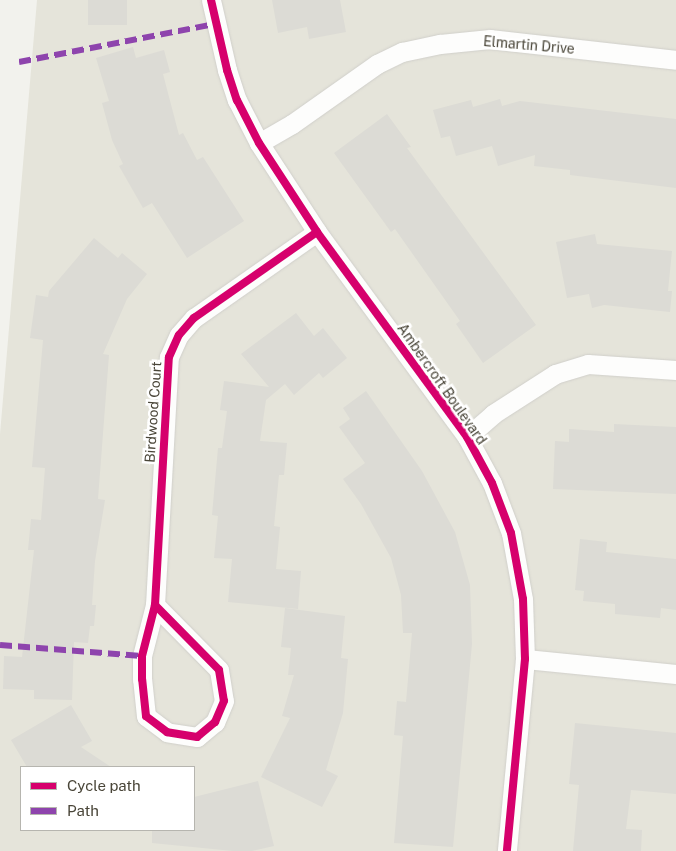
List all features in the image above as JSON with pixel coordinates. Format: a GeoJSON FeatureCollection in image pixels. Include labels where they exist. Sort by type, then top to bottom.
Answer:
{"type":"FeatureCollection","features":[{"type":"Feature","properties":{"kind":"street","name":"Ambercroft Boulevard"},"geometry":{"type":"LineString","coordinates":[[211,0],[227,70],[237,100],[259,143],[318,232],[467,437],[492,483],[511,533],[523,599],[525,659],[507,851]]}},
{"type":"Feature","properties":{"kind":"street","name":"Elmartin Drive"},"geometry":{"type":"LineString","coordinates":[[259,143],[292,124],[377,64],[402,52],[430,46],[490,39],[676,60]]}},
{"type":"Feature","properties":{"kind":"street","name":"Birdwood Court"},"geometry":{"type":"LineString","coordinates":[[155,605],[219,670],[224,700],[215,722],[197,737],[167,732],[146,716],[142,656],[155,605],[169,357],[179,335],[194,318],[318,232]]}},
{"type":"Feature","properties":{"kind":"street"},"geometry":{"type":"LineString","coordinates":[[467,437],[493,414],[555,374],[588,364],[676,370]]}},
{"type":"Feature","properties":{"kind":"street"},"geometry":{"type":"LineString","coordinates":[[525,659],[676,674]]}},
{"type":"Feature","properties":{"kind":"shaded area"},"geometry":{"type":"Polygon","coordinates":[[[37,0],[676,0],[676,851],[0,851],[0,434],[37,0]]]}},
{"type":"Feature","properties":{"kind":"building"},"geometry":{"type":"Polygon","coordinates":[[[88,0],[127,0],[127,25],[88,25],[88,0]]]}},
{"type":"Feature","properties":{"kind":"building"},"geometry":{"type":"Polygon","coordinates":[[[272,0],[340,0],[346,32],[309,39],[307,27],[278,33],[272,0]]]}},
{"type":"Feature","properties":{"kind":"building"},"geometry":{"type":"Polygon","coordinates":[[[133,47],[136,58],[164,50],[170,72],[163,74],[179,135],[183,133],[197,160],[203,157],[244,221],[187,258],[152,203],[143,208],[119,166],[123,164],[112,140],[102,103],[109,101],[96,58],[133,47]]]}},
{"type":"Feature","properties":{"kind":"building"},"geometry":{"type":"Polygon","coordinates":[[[500,99],[502,106],[520,101],[676,119],[676,188],[570,175],[570,170],[534,166],[535,155],[498,166],[492,146],[456,156],[450,136],[441,138],[433,110],[471,100],[473,107],[500,99]]]}},
{"type":"Feature","properties":{"kind":"building"},"geometry":{"type":"Polygon","coordinates":[[[387,114],[411,147],[407,148],[536,325],[483,363],[456,324],[460,321],[395,229],[391,232],[334,153],[387,114]]]}},
{"type":"Feature","properties":{"kind":"building"},"geometry":{"type":"Polygon","coordinates":[[[595,234],[597,244],[672,251],[668,291],[672,291],[670,312],[604,305],[592,308],[589,294],[567,298],[556,242],[595,234]]]}},
{"type":"Feature","properties":{"kind":"building"},"geometry":{"type":"Polygon","coordinates":[[[94,238],[118,258],[122,253],[147,274],[127,299],[103,354],[109,355],[98,499],[105,500],[95,561],[92,605],[96,605],[94,626],[90,626],[88,643],[74,642],[72,700],[34,699],[34,690],[3,689],[4,656],[22,657],[34,550],[28,550],[31,519],[41,520],[45,468],[32,467],[43,340],[30,338],[36,295],[48,297],[49,291],[94,238]]]}},
{"type":"Feature","properties":{"kind":"building"},"geometry":{"type":"Polygon","coordinates":[[[296,313],[314,336],[323,328],[347,358],[323,378],[319,373],[294,395],[285,384],[266,400],[260,441],[287,443],[284,475],[279,475],[274,526],[280,527],[276,569],[301,571],[298,609],[228,602],[232,559],[214,558],[218,516],[212,515],[218,448],[222,448],[227,411],[220,410],[224,381],[269,387],[241,354],[296,313]]]}},
{"type":"Feature","properties":{"kind":"building"},"geometry":{"type":"Polygon","coordinates":[[[366,391],[422,471],[455,532],[470,585],[472,644],[453,847],[394,843],[403,736],[394,735],[397,701],[406,702],[412,633],[403,633],[401,595],[391,558],[361,504],[343,479],[365,463],[339,427],[350,419],[343,408],[366,391]]]}},
{"type":"Feature","properties":{"kind":"building"},"geometry":{"type":"Polygon","coordinates":[[[614,424],[676,427],[676,494],[553,489],[555,441],[569,442],[569,429],[614,432],[614,424]]]}},
{"type":"Feature","properties":{"kind":"building"},"geometry":{"type":"Polygon","coordinates":[[[580,539],[607,542],[606,552],[676,559],[676,610],[661,608],[660,618],[615,614],[615,604],[583,601],[584,591],[575,590],[580,539]]]}},
{"type":"Feature","properties":{"kind":"building"},"geometry":{"type":"Polygon","coordinates":[[[285,608],[345,616],[341,658],[348,659],[343,713],[326,770],[338,776],[322,807],[261,777],[290,718],[282,716],[294,675],[288,675],[291,648],[281,647],[285,608]]]}},
{"type":"Feature","properties":{"kind":"building"},"geometry":{"type":"Polygon","coordinates":[[[71,705],[92,741],[81,747],[110,766],[26,766],[11,740],[71,705]]]}},
{"type":"Feature","properties":{"kind":"building"},"geometry":{"type":"Polygon","coordinates":[[[575,723],[676,733],[676,794],[631,790],[626,829],[642,830],[641,851],[573,851],[579,785],[569,784],[575,723]]]}},
{"type":"Feature","properties":{"kind":"building"},"geometry":{"type":"Polygon","coordinates":[[[258,781],[274,846],[252,851],[233,851],[152,843],[152,831],[195,831],[195,797],[258,781]]]}},
{"type":"Feature","properties":{"kind":"marked path"},"geometry":{"type":"LineString","coordinates":[[19,62],[215,24]]}},
{"type":"Feature","properties":{"kind":"marked path"},"geometry":{"type":"LineString","coordinates":[[0,645],[142,656]]}},
{"type":"Feature","properties":{"kind":"cycle path"},"geometry":{"type":"LineString","coordinates":[[211,0],[227,70],[237,100],[259,143],[317,232],[467,437],[492,483],[511,533],[523,599],[525,659],[507,851]]}},
{"type":"Feature","properties":{"kind":"cycle path"},"geometry":{"type":"LineString","coordinates":[[155,605],[219,670],[224,701],[215,722],[197,737],[167,732],[146,716],[142,679],[142,656],[155,605],[169,357],[179,335],[194,318],[317,232]]}}]}
